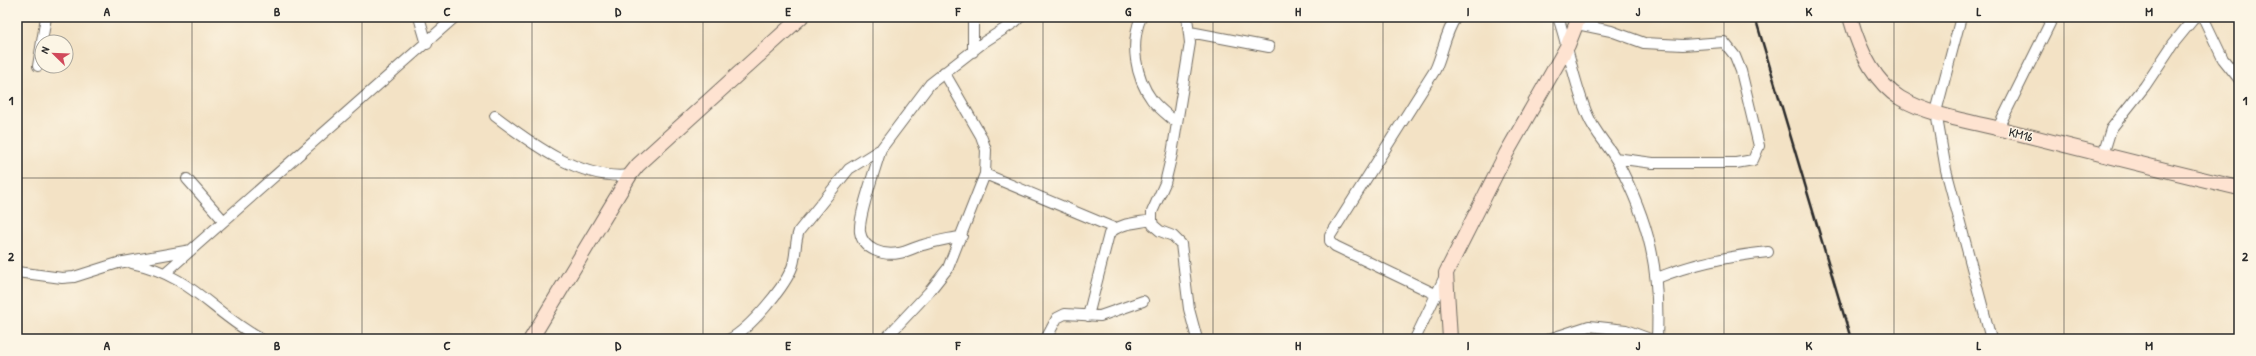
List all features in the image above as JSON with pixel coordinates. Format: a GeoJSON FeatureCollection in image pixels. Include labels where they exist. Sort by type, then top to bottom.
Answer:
{"type":"FeatureCollection","features":[{"type":"Feature","properties":{"kind":"street"},"geometry":{"type":"LineString","coordinates":[[43,34],[46,17]]}},
{"type":"Feature","properties":{"kind":"street"},"geometry":{"type":"LineString","coordinates":[[419,17],[427,44]]}},
{"type":"Feature","properties":{"kind":"street"},"geometry":{"type":"LineString","coordinates":[[165,273],[192,250],[223,220],[427,44],[455,17]]}},
{"type":"Feature","properties":{"kind":"street"},"geometry":{"type":"LineString","coordinates":[[530,339],[630,176],[652,152],[801,17]]}},
{"type":"Feature","properties":{"kind":"street"},"geometry":{"type":"LineString","coordinates":[[973,17],[973,52]]}},
{"type":"Feature","properties":{"kind":"street"},"geometry":{"type":"LineString","coordinates":[[962,236],[923,245],[901,253],[889,254],[876,251],[866,245],[860,232],[862,214],[881,149],[920,94],[944,72],[1020,17]]}},
{"type":"Feature","properties":{"kind":"street"},"geometry":{"type":"LineString","coordinates":[[1141,17],[1136,46],[1138,69],[1142,82],[1152,100],[1177,123]]}},
{"type":"Feature","properties":{"kind":"street"},"geometry":{"type":"LineString","coordinates":[[1186,17],[1190,32],[1190,43],[1177,123],[1169,169],[1152,212],[1152,220],[1153,225],[1160,231],[1173,236],[1181,244],[1189,309],[1197,339]]}},
{"type":"Feature","properties":{"kind":"street"},"geometry":{"type":"LineString","coordinates":[[1435,294],[1334,246],[1330,241],[1330,236],[1435,70],[1442,56],[1449,29],[1456,17]]}},
{"type":"Feature","properties":{"kind":"street"},"geometry":{"type":"LineString","coordinates":[[1558,17],[1568,45],[1579,92],[1588,116],[1598,135],[1615,158],[1634,193],[1642,214],[1657,278],[1657,339]]}},
{"type":"Feature","properties":{"kind":"street","name":"KM16"},"geometry":{"type":"LineString","coordinates":[[1850,17],[1862,51],[1885,85],[1899,97],[1936,112],[2239,188]]}},
{"type":"Feature","properties":{"kind":"street"},"geometry":{"type":"LineString","coordinates":[[1961,17],[1936,112],[1946,170],[1991,339]]}},
{"type":"Feature","properties":{"kind":"street"},"geometry":{"type":"LineString","coordinates":[[1998,128],[2053,17]]}},
{"type":"Feature","properties":{"kind":"street"},"geometry":{"type":"LineString","coordinates":[[2103,155],[2111,129],[2145,86],[2173,44],[2195,17]]}},
{"type":"Feature","properties":{"kind":"street"},"geometry":{"type":"LineString","coordinates":[[2203,17],[2223,59],[2239,79]]}},
{"type":"Feature","properties":{"kind":"street"},"geometry":{"type":"LineString","coordinates":[[1415,339],[1435,294],[1502,161],[1568,45],[1578,21],[1644,43],[1683,45],[1724,42],[1735,56],[1741,71],[1759,146],[1753,160],[1736,163],[1675,163],[1615,158]]}},
{"type":"Feature","properties":{"kind":"street"},"geometry":{"type":"LineString","coordinates":[[1190,32],[1269,47]]}},
{"type":"Feature","properties":{"kind":"street"},"geometry":{"type":"LineString","coordinates":[[885,339],[929,292],[948,268],[962,236],[985,174],[986,150],[981,136],[944,72]]}},
{"type":"Feature","properties":{"kind":"street"},"geometry":{"type":"LineString","coordinates":[[495,116],[566,162],[604,176],[630,176]]}},
{"type":"Feature","properties":{"kind":"street"},"geometry":{"type":"LineString","coordinates":[[730,339],[746,327],[787,276],[794,262],[796,239],[799,231],[838,181],[849,169],[881,149]]}},
{"type":"Feature","properties":{"kind":"street"},"geometry":{"type":"LineString","coordinates":[[985,174],[1114,228],[1152,220]]}},
{"type":"Feature","properties":{"kind":"street"},"geometry":{"type":"LineString","coordinates":[[187,179],[223,220]]}},
{"type":"Feature","properties":{"kind":"street"},"geometry":{"type":"LineString","coordinates":[[1088,316],[1109,234],[1114,228]]}},
{"type":"Feature","properties":{"kind":"street"},"geometry":{"type":"LineString","coordinates":[[17,272],[62,278],[74,277],[87,275],[118,263],[192,250]]}},
{"type":"Feature","properties":{"kind":"street"},"geometry":{"type":"LineString","coordinates":[[1657,278],[1687,266],[1714,259],[1768,252]]}},
{"type":"Feature","properties":{"kind":"street"},"geometry":{"type":"LineString","coordinates":[[129,262],[165,273],[192,288],[237,325],[261,339]]}},
{"type":"Feature","properties":{"kind":"street"},"geometry":{"type":"LineString","coordinates":[[1446,273],[1450,339]]}},
{"type":"Feature","properties":{"kind":"street"},"geometry":{"type":"LineString","coordinates":[[1046,339],[1057,318],[1065,314],[1088,316],[1109,315],[1143,301]]}},
{"type":"Feature","properties":{"kind":"street"},"geometry":{"type":"LineString","coordinates":[[1549,339],[1562,337],[1589,326],[1608,326],[1626,330],[1650,339]]}},
{"type":"Feature","properties":{"kind":"railway"},"geometry":{"type":"LineString","coordinates":[[1755,17],[1851,339]]}}]}
